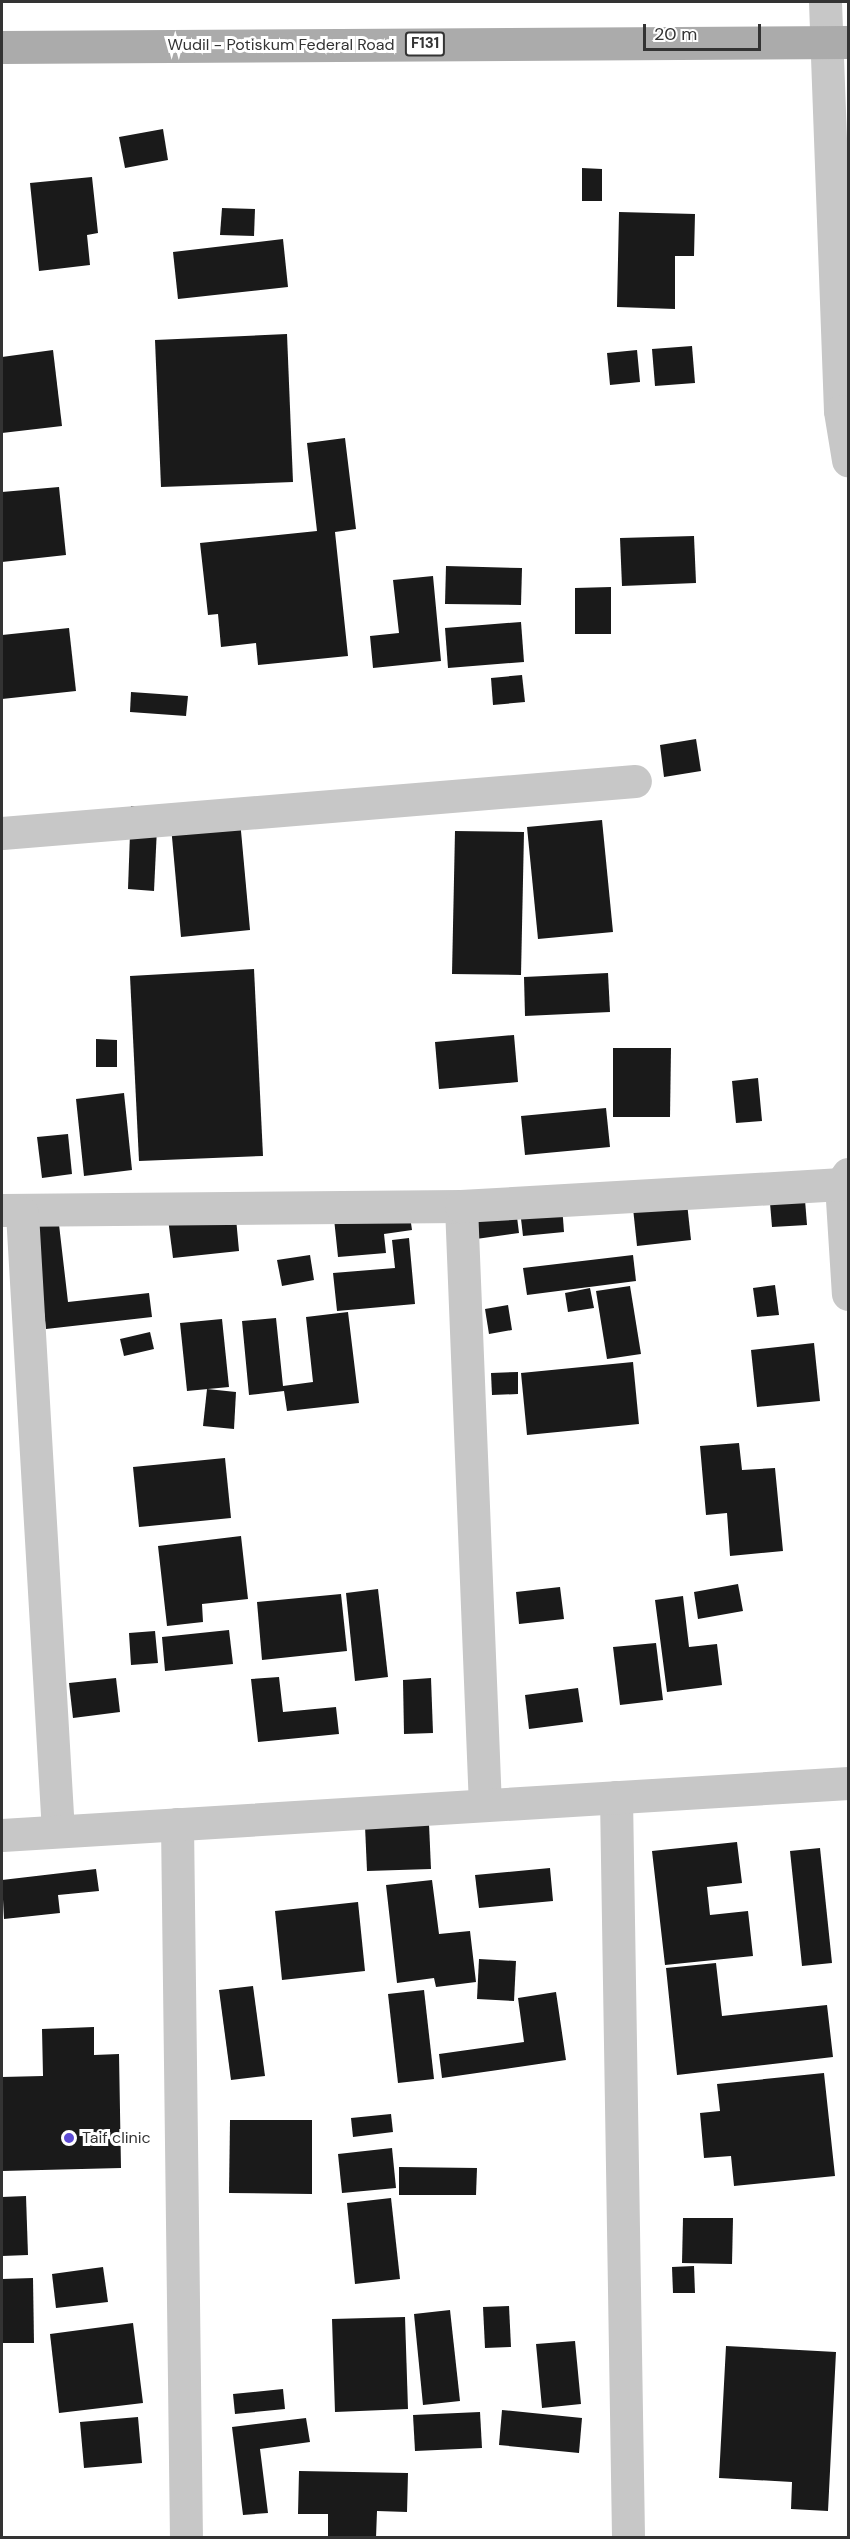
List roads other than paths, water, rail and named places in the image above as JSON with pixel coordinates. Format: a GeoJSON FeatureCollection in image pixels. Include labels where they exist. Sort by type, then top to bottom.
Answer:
{"type":"FeatureCollection","features":[{"type":"Feature","properties":{"kind":"main road","name":"Wudil - Potiskum Federal Road"},"geometry":{"type":"LineString","coordinates":[[2,47],[837,42]]}},
{"type":"Feature","properties":{"kind":"street"},"geometry":{"type":"LineString","coordinates":[[825,2],[837,42],[840,411],[849,460]]}},
{"type":"Feature","properties":{"kind":"street"},"geometry":{"type":"LineString","coordinates":[[2,832],[635,782]]}},
{"type":"Feature","properties":{"kind":"street"},"geometry":{"type":"LineString","coordinates":[[58,1831],[12,1211],[460,1206],[845,1179],[849,1294]]}},
{"type":"Feature","properties":{"kind":"street"},"geometry":{"type":"LineString","coordinates":[[460,1206],[484,1805]]}},
{"type":"Feature","properties":{"kind":"street"},"geometry":{"type":"LineString","coordinates":[[2,1834],[849,1783]]}},
{"type":"Feature","properties":{"kind":"street"},"geometry":{"type":"LineString","coordinates":[[616,1797],[628,2538]]}},
{"type":"Feature","properties":{"kind":"street"},"geometry":{"type":"LineString","coordinates":[[177,1824],[186,2538]]}},
{"type":"Feature","properties":{"kind":"place","name":"Taif clinic"},"geometry":{"type":"Point","coordinates":[69,2138]}}]}
